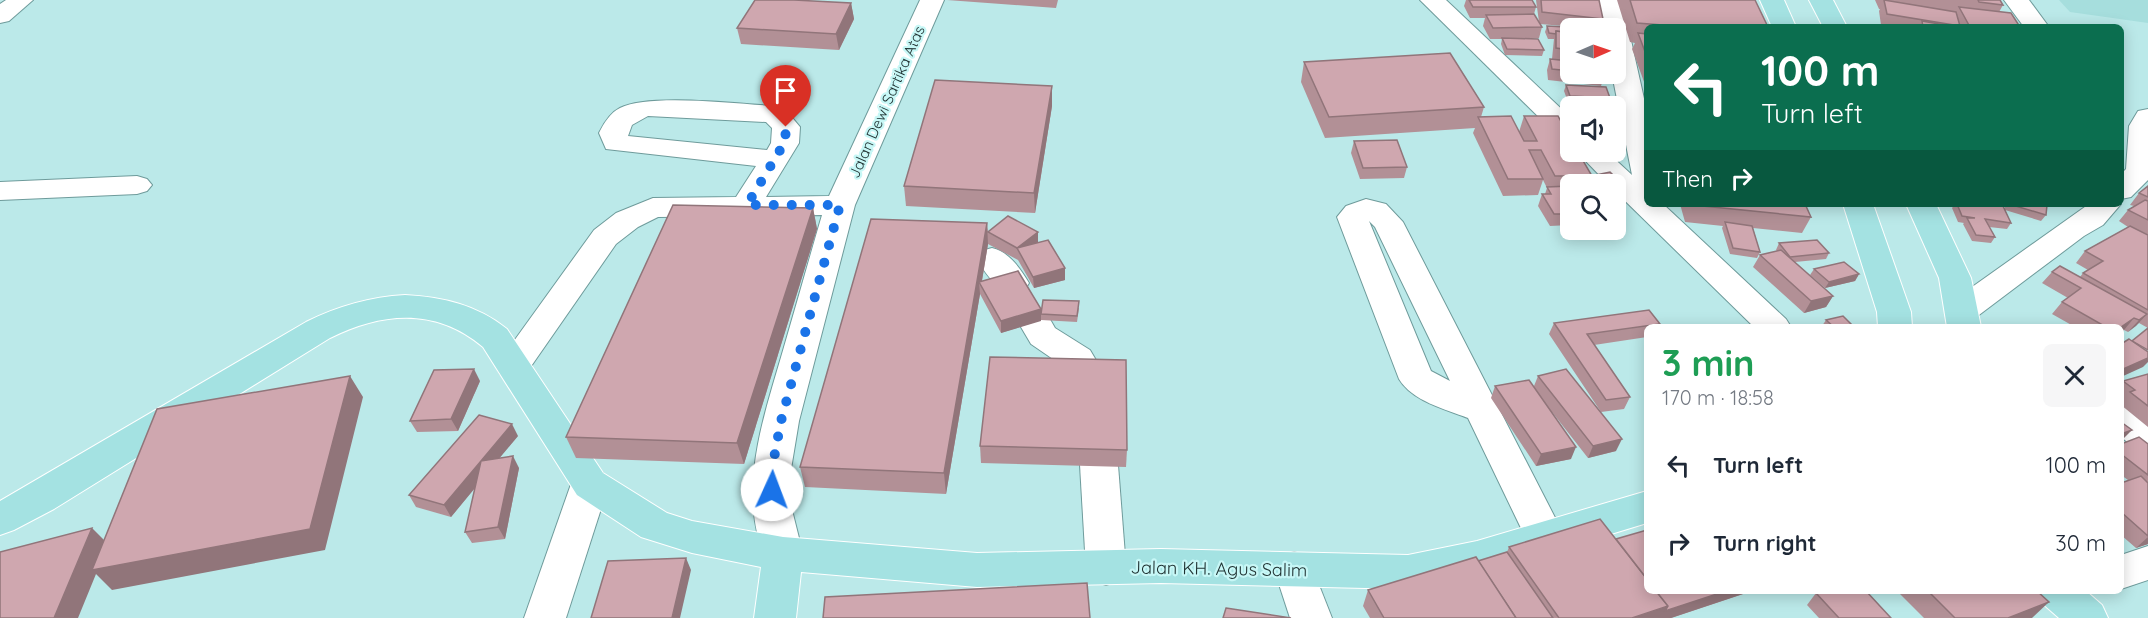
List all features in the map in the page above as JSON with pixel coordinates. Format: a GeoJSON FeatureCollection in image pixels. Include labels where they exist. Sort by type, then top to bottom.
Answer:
{"type":"FeatureCollection","features":[{"type":"Feature","properties":{"kind":"main road"},"geometry":{"type":"LineString","coordinates":[[1821,0],[1833,24]]}},
{"type":"Feature","properties":{"kind":"main road"},"geometry":{"type":"LineString","coordinates":[[1859,207],[1894,312],[1895,324]]}},
{"type":"Feature","properties":{"kind":"main road"},"geometry":{"type":"LineString","coordinates":[[1922,207],[1957,276],[1964,318]]}},
{"type":"Feature","properties":{"kind":"main road"},"geometry":{"type":"LineString","coordinates":[[0,519],[60,486],[318,330],[348,316],[373,310],[399,308],[424,307],[448,312],[483,326],[495,338],[590,484]]}},
{"type":"Feature","properties":{"kind":"main road","name":"Jalan KH. Agus Salim"},"geometry":{"type":"LineString","coordinates":[[590,484],[655,526],[692,537],[783,554],[977,570],[1106,568],[1408,572],[1477,558],[1644,508]]}},
{"type":"Feature","properties":{"kind":"main road"},"geometry":{"type":"LineString","coordinates":[[775,618],[783,554]]}},
{"type":"Feature","properties":{"kind":"main road"},"geometry":{"type":"LineString","coordinates":[[2061,594],[2088,618]]}},
{"type":"Feature","properties":{"kind":"main road"},"geometry":{"type":"LineString","coordinates":[[2079,594],[2088,618]]}},
{"type":"Feature","properties":{"kind":"street"},"geometry":{"type":"LineString","coordinates":[[0,16],[21,0]]}},
{"type":"Feature","properties":{"kind":"street","name":"Jalan Dewi Sartika Atas"},"geometry":{"type":"LineString","coordinates":[[783,554],[773,510],[772,469],[781,421],[840,205],[932,0]]}},
{"type":"Feature","properties":{"kind":"street"},"geometry":{"type":"LineString","coordinates":[[1432,0],[1560,122]]}},
{"type":"Feature","properties":{"kind":"street"},"geometry":{"type":"LineString","coordinates":[[1610,0],[1644,164]]}},
{"type":"Feature","properties":{"kind":"street"},"geometry":{"type":"LineString","coordinates":[[2016,0],[2035,24]]}},
{"type":"Feature","properties":{"kind":"street"},"geometry":{"type":"LineString","coordinates":[[747,205],[785,142],[786,127],[774,114],[647,108],[631,112],[618,123],[613,133],[616,143],[774,159]]}},
{"type":"Feature","properties":{"kind":"street"},"geometry":{"type":"LineString","coordinates":[[2124,108],[2140,120],[2136,179]]}},
{"type":"Feature","properties":{"kind":"street"},"geometry":{"type":"LineString","coordinates":[[1602,162],[1644,201]]}},
{"type":"Feature","properties":{"kind":"street"},"geometry":{"type":"LineString","coordinates":[[0,191],[137,185]]}},
{"type":"Feature","properties":{"kind":"street"},"geometry":{"type":"LineString","coordinates":[[513,366],[605,237],[627,220],[653,208],[840,205]]}},
{"type":"Feature","properties":{"kind":"street"},"geometry":{"type":"LineString","coordinates":[[1481,409],[1427,386],[1418,379],[1352,217],[1359,210],[1368,207],[1378,211],[1388,222],[1545,537]]}},
{"type":"Feature","properties":{"kind":"street"},"geometry":{"type":"LineString","coordinates":[[1964,318],[2103,207]]}},
{"type":"Feature","properties":{"kind":"street"},"geometry":{"type":"LineString","coordinates":[[1653,209],[1771,324]]}},
{"type":"Feature","properties":{"kind":"street"},"geometry":{"type":"LineString","coordinates":[[992,258],[1013,283]]}},
{"type":"Feature","properties":{"kind":"street"},"geometry":{"type":"LineString","coordinates":[[1035,322],[1043,336],[1078,358],[1089,378]]}},
{"type":"Feature","properties":{"kind":"street"},"geometry":{"type":"LineString","coordinates":[[2124,420],[2148,438]]}},
{"type":"Feature","properties":{"kind":"street"},"geometry":{"type":"LineString","coordinates":[[1099,465],[1106,568]]}},
{"type":"Feature","properties":{"kind":"street"},"geometry":{"type":"LineString","coordinates":[[545,618],[590,484]]}},
{"type":"Feature","properties":{"kind":"street"},"geometry":{"type":"LineString","coordinates":[[2124,571],[2148,563]]}},
{"type":"Feature","properties":{"kind":"street"},"geometry":{"type":"LineString","coordinates":[[1294,569],[1311,618]]}},
{"type":"Feature","properties":{"kind":"shaded area"},"geometry":{"type":"Polygon","coordinates":[[[2059,0],[2148,0],[2148,23],[2070,12],[2059,0]]]}},
{"type":"Feature","properties":{"kind":"building"},"geometry":{"type":"Polygon","coordinates":[[[755,0],[851,3],[836,34],[737,28],[755,0]]]}},
{"type":"Feature","properties":{"kind":"building"},"geometry":{"type":"Polygon","coordinates":[[[1469,0],[1532,0],[1536,7],[1473,7],[1469,0]]]}},
{"type":"Feature","properties":{"kind":"building"},"geometry":{"type":"Polygon","coordinates":[[[1541,0],[1599,0],[1603,18],[1594,18],[1542,12],[1541,0]]]}},
{"type":"Feature","properties":{"kind":"building"},"geometry":{"type":"Polygon","coordinates":[[[1630,0],[1755,0],[1767,24],[1650,24],[1637,23],[1630,0]]]}},
{"type":"Feature","properties":{"kind":"building"},"geometry":{"type":"Polygon","coordinates":[[[1884,0],[1956,12],[1959,24],[1948,24],[1887,14],[1884,0]]]}},
{"type":"Feature","properties":{"kind":"building"},"geometry":{"type":"Polygon","coordinates":[[[1978,0],[2000,0],[2003,5],[1979,2],[1978,0]]]}},
{"type":"Feature","properties":{"kind":"building"},"geometry":{"type":"Polygon","coordinates":[[[1959,7],[2011,13],[2018,24],[1968,24],[1959,7]]]}},
{"type":"Feature","properties":{"kind":"building"},"geometry":{"type":"Polygon","coordinates":[[[1534,14],[1542,27],[1493,28],[1486,15],[1534,14]]]}},
{"type":"Feature","properties":{"kind":"building"},"geometry":{"type":"Polygon","coordinates":[[[1922,21],[1939,24],[1922,24],[1922,21]]]}},
{"type":"Feature","properties":{"kind":"building"},"geometry":{"type":"Polygon","coordinates":[[[1547,26],[1560,27],[1560,32],[1556,31],[1556,34],[1549,33],[1547,26]]]}},
{"type":"Feature","properties":{"kind":"building"},"geometry":{"type":"Polygon","coordinates":[[[1556,31],[1560,32],[1560,49],[1556,48],[1556,31]]]}},
{"type":"Feature","properties":{"kind":"building"},"geometry":{"type":"Polygon","coordinates":[[[1638,33],[1644,34],[1644,49],[1638,33]]]}},
{"type":"Feature","properties":{"kind":"building"},"geometry":{"type":"Polygon","coordinates":[[[1502,38],[1538,39],[1544,50],[1507,49],[1502,38]]]}},
{"type":"Feature","properties":{"kind":"building"},"geometry":{"type":"Polygon","coordinates":[[[1450,53],[1484,107],[1329,117],[1304,62],[1450,53]]]}},
{"type":"Feature","properties":{"kind":"building"},"geometry":{"type":"Polygon","coordinates":[[[1550,59],[1560,60],[1560,70],[1552,69],[1550,59]]]}},
{"type":"Feature","properties":{"kind":"building"},"geometry":{"type":"Polygon","coordinates":[[[935,80],[1052,86],[1034,193],[904,186],[935,80]]]}},
{"type":"Feature","properties":{"kind":"building"},"geometry":{"type":"Polygon","coordinates":[[[1566,85],[1606,87],[1609,96],[1570,96],[1566,85]]]}},
{"type":"Feature","properties":{"kind":"building"},"geometry":{"type":"Polygon","coordinates":[[[1511,116],[1524,141],[1537,141],[1524,116],[1558,116],[1560,120],[1560,162],[1584,162],[1591,174],[1555,176],[1541,150],[1529,150],[1543,179],[1508,179],[1478,117],[1511,116]]]}},
{"type":"Feature","properties":{"kind":"building"},"geometry":{"type":"Polygon","coordinates":[[[1397,140],[1407,167],[1363,168],[1354,141],[1397,140]]]}},
{"type":"Feature","properties":{"kind":"building"},"geometry":{"type":"Polygon","coordinates":[[[1560,186],[1560,214],[1554,214],[1542,194],[1551,194],[1547,187],[1560,186]]]}},
{"type":"Feature","properties":{"kind":"building"},"geometry":{"type":"Polygon","coordinates":[[[2148,186],[2148,197],[2139,193],[2148,186]]]}},
{"type":"Feature","properties":{"kind":"building"},"geometry":{"type":"Polygon","coordinates":[[[2145,200],[2148,201],[2148,220],[2128,210],[2145,200]]]}},
{"type":"Feature","properties":{"kind":"building"},"geometry":{"type":"Polygon","coordinates":[[[673,205],[813,208],[737,443],[566,437],[673,205]]]}},
{"type":"Feature","properties":{"kind":"building"},"geometry":{"type":"Polygon","coordinates":[[[1713,207],[1806,207],[1811,217],[1713,207]]]}},
{"type":"Feature","properties":{"kind":"building"},"geometry":{"type":"Polygon","coordinates":[[[1958,207],[2003,207],[2011,223],[1985,219],[1995,237],[1976,235],[1967,218],[1975,218],[1962,216],[1958,207]]]}},
{"type":"Feature","properties":{"kind":"building"},"geometry":{"type":"Polygon","coordinates":[[[2019,207],[2047,207],[2046,215],[2019,207]]]}},
{"type":"Feature","properties":{"kind":"building"},"geometry":{"type":"Polygon","coordinates":[[[1008,216],[1038,232],[1017,248],[988,232],[1008,216]]]}},
{"type":"Feature","properties":{"kind":"building"},"geometry":{"type":"Polygon","coordinates":[[[871,219],[987,223],[944,473],[800,467],[871,219]]]}},
{"type":"Feature","properties":{"kind":"building"},"geometry":{"type":"Polygon","coordinates":[[[1725,222],[1752,226],[1760,252],[1733,248],[1725,222]]]}},
{"type":"Feature","properties":{"kind":"building"},"geometry":{"type":"Polygon","coordinates":[[[2130,226],[2148,235],[2148,310],[2083,273],[2103,261],[2085,251],[2130,226]]]}},
{"type":"Feature","properties":{"kind":"building"},"geometry":{"type":"Polygon","coordinates":[[[1048,240],[1065,268],[1033,277],[1017,248],[1048,240]]]}},
{"type":"Feature","properties":{"kind":"building"},"geometry":{"type":"Polygon","coordinates":[[[1817,240],[1829,253],[1790,257],[1779,243],[1817,240]]]}},
{"type":"Feature","properties":{"kind":"building"},"geometry":{"type":"Polygon","coordinates":[[[1781,250],[1833,296],[1811,301],[1760,255],[1781,250]]]}},
{"type":"Feature","properties":{"kind":"building"},"geometry":{"type":"Polygon","coordinates":[[[1844,262],[1859,274],[1829,282],[1814,269],[1844,262]]]}},
{"type":"Feature","properties":{"kind":"building"},"geometry":{"type":"Polygon","coordinates":[[[2060,266],[2147,314],[2139,320],[2134,318],[2124,325],[2101,324],[2062,302],[2081,288],[2052,272],[2060,266]]]}},
{"type":"Feature","properties":{"kind":"building"},"geometry":{"type":"Polygon","coordinates":[[[1018,271],[1041,309],[1001,321],[979,282],[1018,271]]]}},
{"type":"Feature","properties":{"kind":"building"},"geometry":{"type":"Polygon","coordinates":[[[1043,300],[1079,301],[1077,316],[1041,314],[1043,300]]]}},
{"type":"Feature","properties":{"kind":"building"},"geometry":{"type":"Polygon","coordinates":[[[1649,310],[1660,324],[1644,324],[1644,326],[1587,334],[1630,397],[1606,400],[1554,323],[1649,310]]]}},
{"type":"Feature","properties":{"kind":"building"},"geometry":{"type":"Polygon","coordinates":[[[1843,316],[1851,324],[1831,324],[1826,320],[1843,316]]]}},
{"type":"Feature","properties":{"kind":"building"},"geometry":{"type":"Polygon","coordinates":[[[2148,328],[2148,350],[2132,341],[2148,328]]]}},
{"type":"Feature","properties":{"kind":"building"},"geometry":{"type":"Polygon","coordinates":[[[2129,339],[2148,352],[2148,358],[2124,369],[2124,342],[2129,339]]]}},
{"type":"Feature","properties":{"kind":"building"},"geometry":{"type":"Polygon","coordinates":[[[990,357],[1126,360],[1127,450],[980,446],[990,357]]]}},
{"type":"Feature","properties":{"kind":"building"},"geometry":{"type":"Polygon","coordinates":[[[474,369],[451,419],[410,421],[434,370],[474,369]]]}},
{"type":"Feature","properties":{"kind":"building"},"geometry":{"type":"Polygon","coordinates":[[[1566,369],[1622,439],[1593,446],[1538,376],[1566,369]]]}},
{"type":"Feature","properties":{"kind":"building"},"geometry":{"type":"Polygon","coordinates":[[[2148,374],[2148,406],[2130,392],[2135,390],[2124,381],[2148,374]]]}},
{"type":"Feature","properties":{"kind":"building"},"geometry":{"type":"Polygon","coordinates":[[[350,376],[310,529],[92,570],[157,409],[350,376]]]}},
{"type":"Feature","properties":{"kind":"building"},"geometry":{"type":"Polygon","coordinates":[[[1529,380],[1576,447],[1541,454],[1495,386],[1529,380]]]}},
{"type":"Feature","properties":{"kind":"building"},"geometry":{"type":"Polygon","coordinates":[[[479,415],[512,424],[444,505],[409,495],[479,415]]]}},
{"type":"Feature","properties":{"kind":"building"},"geometry":{"type":"Polygon","coordinates":[[[2124,424],[2132,430],[2124,433],[2124,424]]]}},
{"type":"Feature","properties":{"kind":"building"},"geometry":{"type":"Polygon","coordinates":[[[2139,437],[2148,444],[2148,475],[2124,456],[2124,443],[2139,437]]]}},
{"type":"Feature","properties":{"kind":"building"},"geometry":{"type":"Polygon","coordinates":[[[513,456],[498,527],[465,532],[481,461],[513,456]]]}},
{"type":"Feature","properties":{"kind":"building"},"geometry":{"type":"Polygon","coordinates":[[[2141,476],[2148,483],[2148,536],[2124,515],[2124,482],[2141,476]]]}},
{"type":"Feature","properties":{"kind":"building"},"geometry":{"type":"Polygon","coordinates":[[[1600,519],[1644,575],[1644,594],[1658,594],[1668,606],[1632,618],[1559,618],[1509,547],[1600,519]]]}},
{"type":"Feature","properties":{"kind":"building"},"geometry":{"type":"Polygon","coordinates":[[[92,528],[54,618],[0,618],[0,552],[92,528]]]}},
{"type":"Feature","properties":{"kind":"building"},"geometry":{"type":"Polygon","coordinates":[[[1644,531],[1644,575],[1616,539],[1644,531]]]}},
{"type":"Feature","properties":{"kind":"building"},"geometry":{"type":"Polygon","coordinates":[[[1507,552],[1553,618],[1516,618],[1478,561],[1507,552]]]}},
{"type":"Feature","properties":{"kind":"building"},"geometry":{"type":"Polygon","coordinates":[[[1476,557],[1516,618],[1384,618],[1368,590],[1476,557]]]}},
{"type":"Feature","properties":{"kind":"building"},"geometry":{"type":"Polygon","coordinates":[[[686,558],[672,618],[591,618],[608,561],[686,558]]]}},
{"type":"Feature","properties":{"kind":"building"},"geometry":{"type":"Polygon","coordinates":[[[1087,583],[1090,618],[823,618],[825,597],[1087,583]]]}},
{"type":"Feature","properties":{"kind":"building"},"geometry":{"type":"Polygon","coordinates":[[[1658,594],[1717,594],[1665,611],[1668,606],[1658,594]]]}},
{"type":"Feature","properties":{"kind":"building"},"geometry":{"type":"Polygon","coordinates":[[[1817,594],[1869,594],[1891,618],[1839,618],[1817,594]]]}},
{"type":"Feature","properties":{"kind":"building"},"geometry":{"type":"Polygon","coordinates":[[[1931,594],[2040,594],[2049,602],[2008,618],[1955,618],[1931,594]]]}},
{"type":"Feature","properties":{"kind":"building"},"geometry":{"type":"Polygon","coordinates":[[[1226,608],[1291,618],[1223,618],[1226,608]]]}},
{"type":"Feature","properties":{"kind":"route"},"geometry":{"type":"LineString","coordinates":[[772,490],[772,469],[781,421],[840,205],[747,205],[785,142],[786,127]]}}]}
